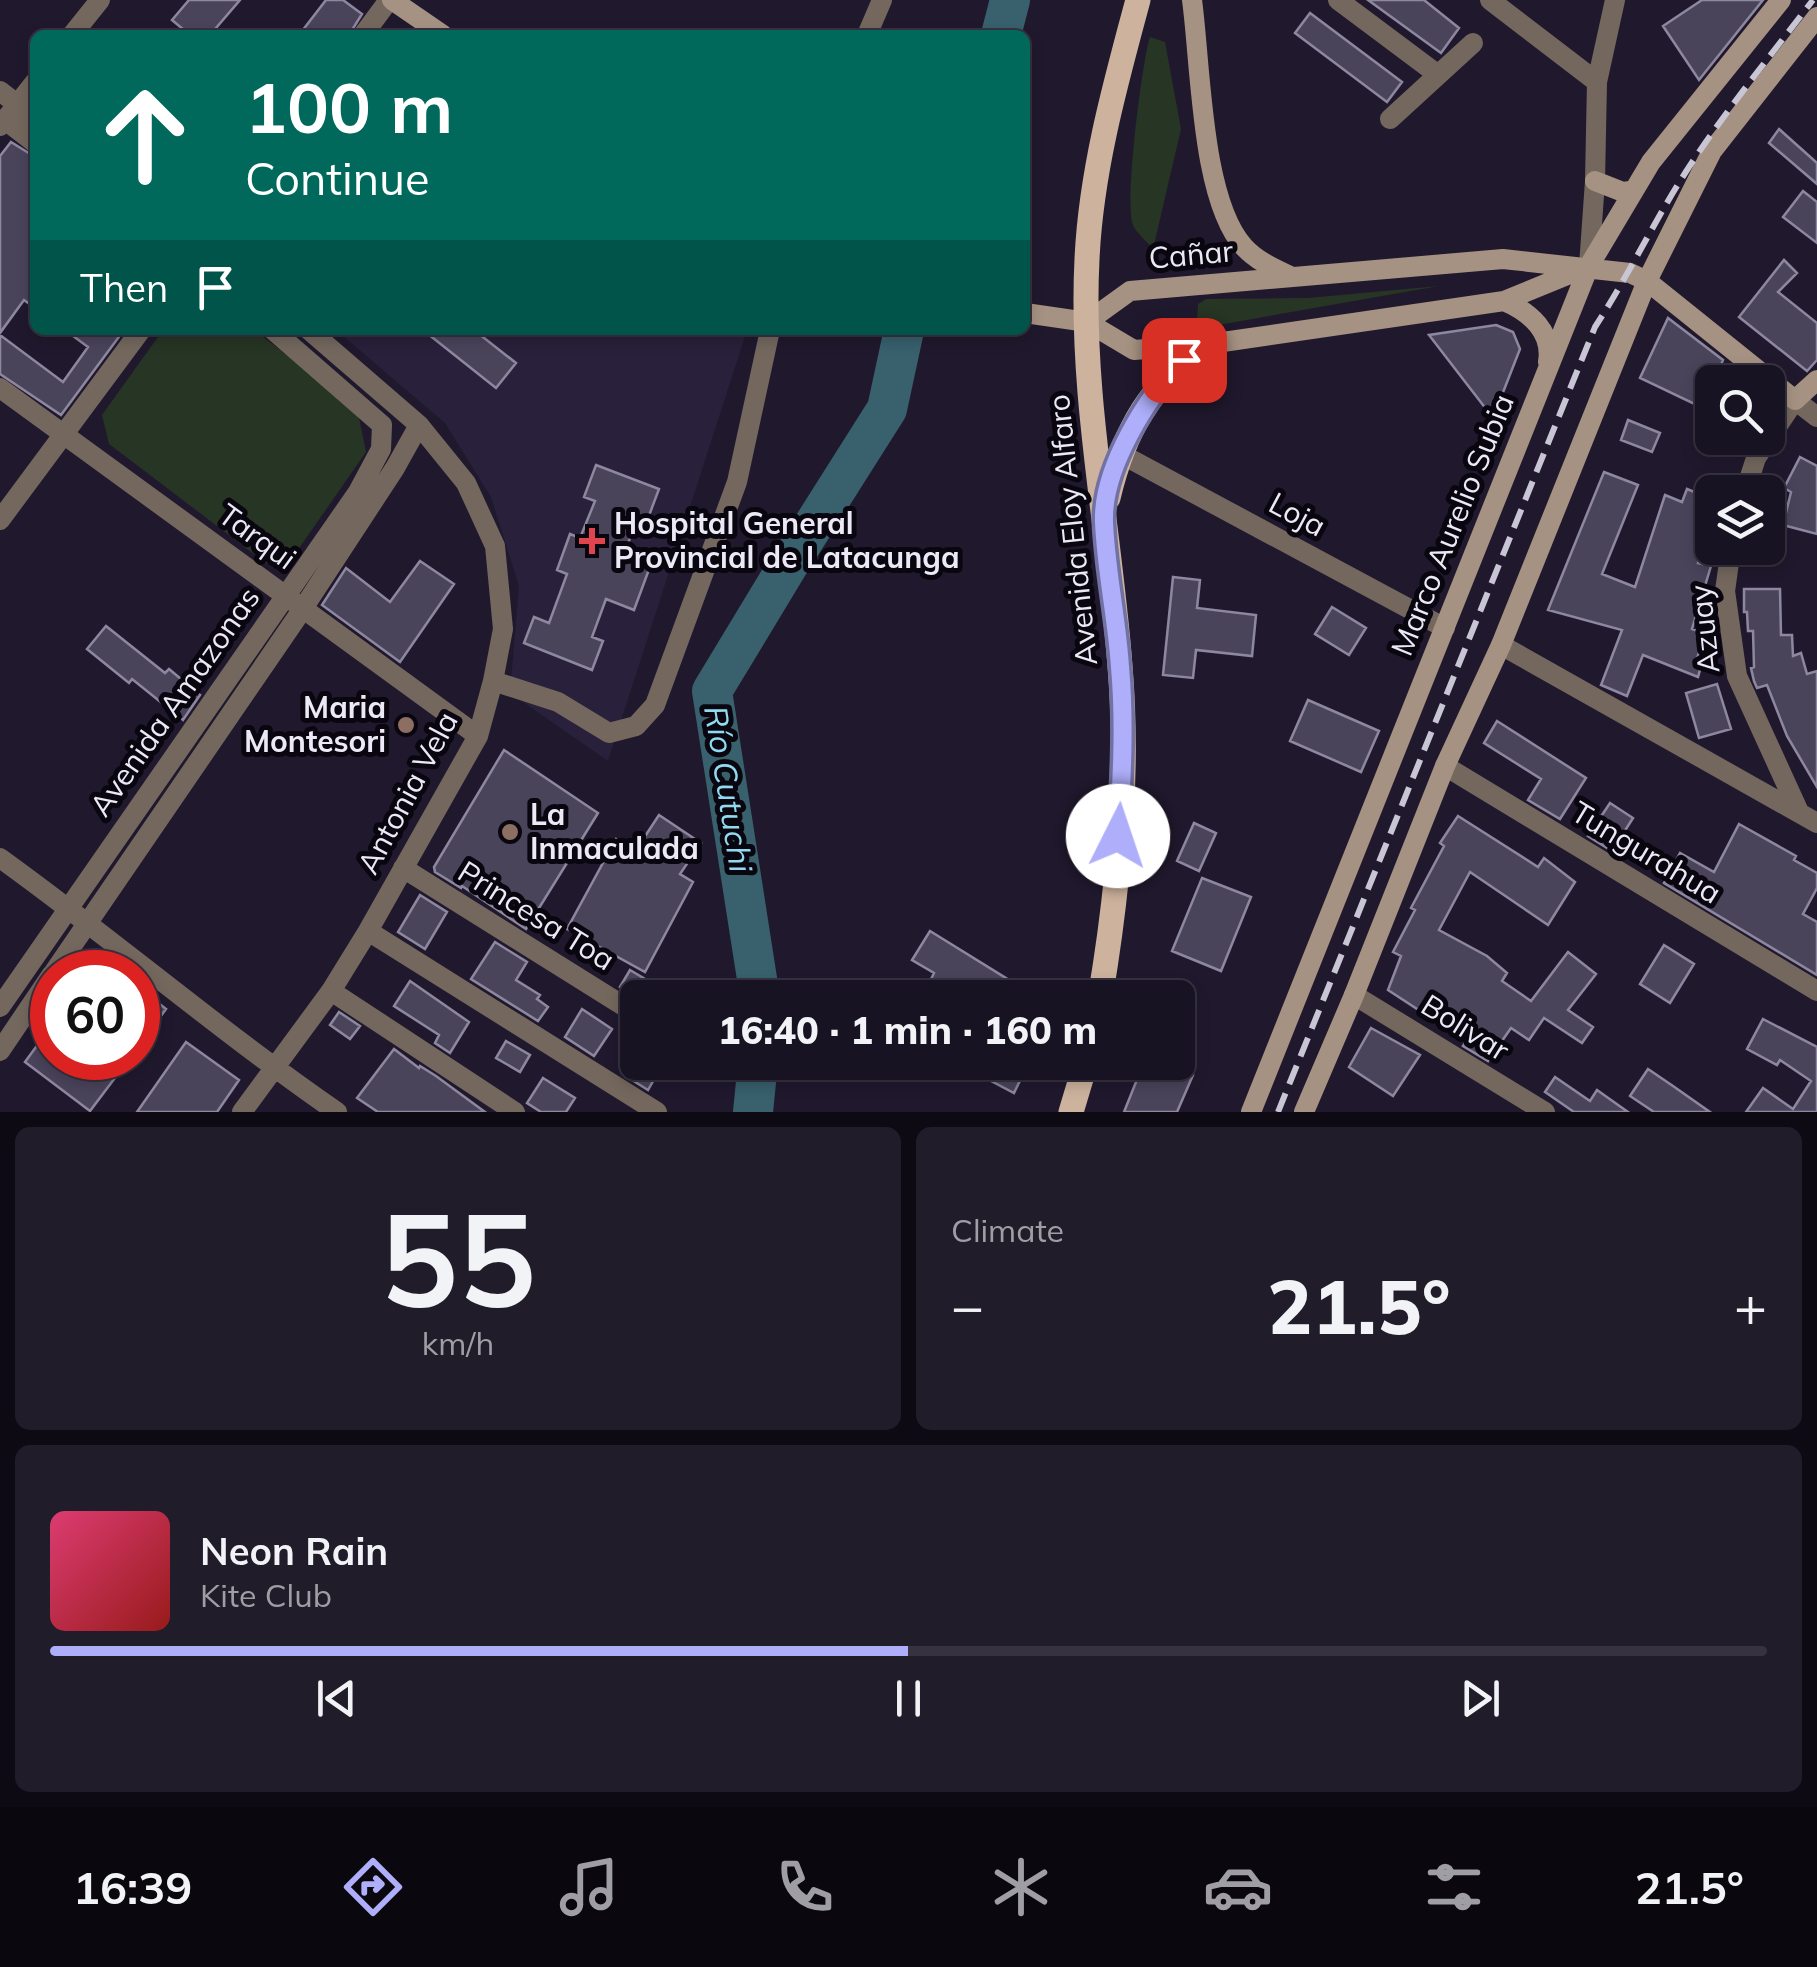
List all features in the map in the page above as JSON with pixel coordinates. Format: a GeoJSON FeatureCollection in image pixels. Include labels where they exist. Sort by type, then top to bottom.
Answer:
{"type":"FeatureCollection","features":[{"type":"Feature","properties":{"kind":"main road"},"geometry":{"type":"LineString","coordinates":[[390,0],[436,30]]}},
{"type":"Feature","properties":{"kind":"main road","name":"Avenida Eloy Alfaro"},"geometry":{"type":"LineString","coordinates":[[1103,980],[1124,724],[1087,322],[1086,258],[1110,101],[1138,0]]}},
{"type":"Feature","properties":{"kind":"main road"},"geometry":{"type":"LineString","coordinates":[[1192,0],[1207,138],[1220,204],[1244,247],[1263,263],[1292,276]]}},
{"type":"Feature","properties":{"kind":"main road","name":"Marco Aurelio Subia"},"geometry":{"type":"LineString","coordinates":[[1250,1112],[1589,266],[1651,162],[1781,0]]}},
{"type":"Feature","properties":{"kind":"main road"},"geometry":{"type":"LineString","coordinates":[[1304,1112],[1445,766],[1501,645],[1647,281],[1712,151],[1817,18]]}},
{"type":"Feature","properties":{"kind":"main road"},"geometry":{"type":"LineString","coordinates":[[1595,181],[1623,192],[1634,190]]}},
{"type":"Feature","properties":{"kind":"main road","name":"Cañar"},"geometry":{"type":"LineString","coordinates":[[1087,322],[1130,291],[1503,258],[1589,266],[1630,273],[1647,281],[1794,400]]}},
{"type":"Feature","properties":{"kind":"main road"},"geometry":{"type":"LineString","coordinates":[[1030,314],[1087,322],[1134,350],[1209,344],[1504,300],[1589,266]]}},
{"type":"Feature","properties":{"kind":"main road"},"geometry":{"type":"LineString","coordinates":[[1504,300],[1537,322],[1550,349],[1547,368]]}},
{"type":"Feature","properties":{"kind":"main road"},"geometry":{"type":"LineString","coordinates":[[1104,518],[1120,454],[1147,402],[1164,379],[1209,344]]}},
{"type":"Feature","properties":{"kind":"main road"},"geometry":{"type":"LineString","coordinates":[[1794,400],[1817,380]]}},
{"type":"Feature","properties":{"kind":"main road"},"geometry":{"type":"LineString","coordinates":[[1072,1112],[1081,1080]]}},
{"type":"Feature","properties":{"kind":"street"},"geometry":{"type":"LineString","coordinates":[[76,30],[100,0]]}},
{"type":"Feature","properties":{"kind":"street"},"geometry":{"type":"LineString","coordinates":[[367,30],[390,0]]}},
{"type":"Feature","properties":{"kind":"street"},"geometry":{"type":"LineString","coordinates":[[869,30],[882,0]]}},
{"type":"Feature","properties":{"kind":"street"},"geometry":{"type":"LineString","coordinates":[[1338,0],[1438,74]]}},
{"type":"Feature","properties":{"kind":"street"},"geometry":{"type":"LineString","coordinates":[[1490,0],[1597,82]]}},
{"type":"Feature","properties":{"kind":"street"},"geometry":{"type":"LineString","coordinates":[[1589,266],[1597,82],[1615,0]]}},
{"type":"Feature","properties":{"kind":"street"},"geometry":{"type":"LineString","coordinates":[[1390,119],[1474,43]]}},
{"type":"Feature","properties":{"kind":"street"},"geometry":{"type":"LineString","coordinates":[[7,117],[30,88]]}},
{"type":"Feature","properties":{"kind":"street"},"geometry":{"type":"LineString","coordinates":[[0,90],[7,117],[30,138]]}},
{"type":"Feature","properties":{"kind":"street"},"geometry":{"type":"LineString","coordinates":[[0,520],[137,335]]}},
{"type":"Feature","properties":{"kind":"street","name":"Avenida Amazonas"},"geometry":{"type":"LineString","coordinates":[[69,950],[294,602],[382,449],[382,424],[280,335]]}},
{"type":"Feature","properties":{"kind":"street","name":"Antonia Vela"},"geometry":{"type":"LineString","coordinates":[[242,1112],[330,991],[368,931],[478,736],[502,629],[494,546],[466,483],[418,424],[314,335]]}},
{"type":"Feature","properties":{"kind":"street"},"geometry":{"type":"LineString","coordinates":[[493,682],[558,702],[609,733],[636,726],[655,705],[737,482],[769,335]]}},
{"type":"Feature","properties":{"kind":"street","name":"Tarqui"},"geometry":{"type":"LineString","coordinates":[[0,388],[478,736]]}},
{"type":"Feature","properties":{"kind":"street"},"geometry":{"type":"LineString","coordinates":[[1750,475],[1756,458],[1794,400]]}},
{"type":"Feature","properties":{"kind":"street","name":"Cañar"},"geometry":{"type":"LineString","coordinates":[[1794,400],[1817,418]]}},
{"type":"Feature","properties":{"kind":"street","name":"Avenida Amazonas"},"geometry":{"type":"LineString","coordinates":[[0,1006],[395,468],[418,424]]}},
{"type":"Feature","properties":{"kind":"street","name":"Loja"},"geometry":{"type":"LineString","coordinates":[[1120,454],[1444,628]]}},
{"type":"Feature","properties":{"kind":"street","name":"Azuay"},"geometry":{"type":"LineString","coordinates":[[1728,565],[1724,591],[1737,676],[1808,818]]}},
{"type":"Feature","properties":{"kind":"street"},"geometry":{"type":"LineString","coordinates":[[1501,645],[1808,818]]}},
{"type":"Feature","properties":{"kind":"street","name":"Tungurahua"},"geometry":{"type":"LineString","coordinates":[[1445,766],[1817,992]]}},
{"type":"Feature","properties":{"kind":"street"},"geometry":{"type":"LineString","coordinates":[[0,858],[70,907],[274,1068],[337,1112]]}},
{"type":"Feature","properties":{"kind":"street","name":"Princesa Toa"},"geometry":{"type":"LineString","coordinates":[[403,868],[620,1004]]}},
{"type":"Feature","properties":{"kind":"street"},"geometry":{"type":"LineString","coordinates":[[368,931],[657,1112]]}},
{"type":"Feature","properties":{"kind":"street"},"geometry":{"type":"LineString","coordinates":[[330,991],[516,1112]]}},
{"type":"Feature","properties":{"kind":"street","name":"Bolivar"},"geometry":{"type":"LineString","coordinates":[[1354,995],[1545,1112]]}},
{"type":"Feature","properties":{"kind":"street","name":"Avenida Amazonas"},"geometry":{"type":"LineString","coordinates":[[0,1051],[30,1007]]}},
{"type":"Feature","properties":{"kind":"shaded area","name":"Hospital General Provincial de Latacunga"},"geometry":{"type":"Polygon","coordinates":[[[342,335],[745,335],[608,761],[510,693],[519,586],[491,497],[445,423],[342,335]]]}},
{"type":"Feature","properties":{"kind":"green space"},"geometry":{"type":"Polygon","coordinates":[[[1150,37],[1165,42],[1181,129],[1153,249],[1133,225],[1131,212],[1135,132],[1150,37]]]}},
{"type":"Feature","properties":{"kind":"green space"},"geometry":{"type":"Polygon","coordinates":[[[1439,286],[1207,327],[1197,322],[1198,304],[1206,299],[1308,298],[1439,286]]]}},
{"type":"Feature","properties":{"kind":"green space"},"geometry":{"type":"Polygon","coordinates":[[[159,335],[261,335],[357,408],[366,452],[295,554],[267,564],[109,444],[102,415],[159,335]]]}},
{"type":"Feature","properties":{"kind":"building"},"geometry":{"type":"Polygon","coordinates":[[[189,0],[240,0],[214,30],[184,30],[172,20],[189,0]]]}},
{"type":"Feature","properties":{"kind":"building"},"geometry":{"type":"Polygon","coordinates":[[[326,0],[343,0],[362,14],[352,30],[303,30],[326,0]]]}},
{"type":"Feature","properties":{"kind":"building"},"geometry":{"type":"Polygon","coordinates":[[[1368,0],[1424,0],[1459,28],[1441,53],[1368,0]]]}},
{"type":"Feature","properties":{"kind":"building"},"geometry":{"type":"Polygon","coordinates":[[[1702,0],[1763,0],[1699,80],[1663,26],[1702,0]]]}},
{"type":"Feature","properties":{"kind":"building"},"geometry":{"type":"Polygon","coordinates":[[[1310,13],[1402,82],[1387,102],[1295,33],[1310,13]]]}},
{"type":"Feature","properties":{"kind":"building"},"geometry":{"type":"Polygon","coordinates":[[[1779,129],[1817,163],[1817,184],[1769,143],[1779,129]]]}},
{"type":"Feature","properties":{"kind":"building"},"geometry":{"type":"Polygon","coordinates":[[[11,142],[30,154],[30,304],[24,300],[0,333],[0,156],[11,142]]]}},
{"type":"Feature","properties":{"kind":"building"},"geometry":{"type":"Polygon","coordinates":[[[1803,191],[1817,202],[1817,243],[1783,217],[1803,191]]]}},
{"type":"Feature","properties":{"kind":"building"},"geometry":{"type":"Polygon","coordinates":[[[1784,260],[1797,273],[1778,292],[1817,323],[1817,360],[1807,371],[1739,317],[1784,260]]]}},
{"type":"Feature","properties":{"kind":"building"},"geometry":{"type":"Polygon","coordinates":[[[1668,318],[1723,360],[1721,365],[1695,365],[1695,404],[1640,378],[1668,318]]]}},
{"type":"Feature","properties":{"kind":"building"},"geometry":{"type":"Polygon","coordinates":[[[1496,325],[1513,332],[1520,349],[1493,418],[1429,335],[1496,325]]]}},
{"type":"Feature","properties":{"kind":"building"},"geometry":{"type":"Polygon","coordinates":[[[0,335],[63,382],[88,347],[72,335],[120,335],[61,415],[0,374],[0,335]]]}},
{"type":"Feature","properties":{"kind":"building"},"geometry":{"type":"Polygon","coordinates":[[[429,335],[480,335],[516,363],[496,388],[429,335]]]}},
{"type":"Feature","properties":{"kind":"building"},"geometry":{"type":"Polygon","coordinates":[[[1628,420],[1660,433],[1652,452],[1621,440],[1628,420]]]}},
{"type":"Feature","properties":{"kind":"building"},"geometry":{"type":"Polygon","coordinates":[[[1800,457],[1817,466],[1817,534],[1785,526],[1791,492],[1785,486],[1800,457]]]}},
{"type":"Feature","properties":{"kind":"building"},"geometry":{"type":"Polygon","coordinates":[[[596,465],[659,489],[647,521],[638,517],[624,554],[651,564],[634,610],[606,599],[592,637],[603,641],[592,670],[524,643],[534,617],[549,623],[567,574],[557,570],[570,534],[580,538],[595,501],[584,497],[596,465]]]}},
{"type":"Feature","properties":{"kind":"building"},"geometry":{"type":"Polygon","coordinates":[[[1604,472],[1638,485],[1602,574],[1635,587],[1665,495],[1682,502],[1687,489],[1695,492],[1695,565],[1711,566],[1692,629],[1706,634],[1697,658],[1703,659],[1698,677],[1643,655],[1627,696],[1601,685],[1622,630],[1548,610],[1604,472]]]}},
{"type":"Feature","properties":{"kind":"building"},"geometry":{"type":"Polygon","coordinates":[[[420,561],[454,584],[400,662],[322,605],[346,568],[390,602],[420,561]]]}},
{"type":"Feature","properties":{"kind":"building"},"geometry":{"type":"Polygon","coordinates":[[[1173,577],[1200,580],[1197,608],[1256,615],[1252,656],[1196,650],[1193,678],[1163,675],[1173,577]]]}},
{"type":"Feature","properties":{"kind":"building"},"geometry":{"type":"Polygon","coordinates":[[[1744,589],[1780,589],[1781,635],[1792,635],[1793,656],[1801,653],[1807,674],[1817,671],[1817,787],[1787,736],[1767,685],[1757,688],[1754,681],[1753,631],[1748,631],[1744,589]]]}},
{"type":"Feature","properties":{"kind":"building"},"geometry":{"type":"Polygon","coordinates":[[[1332,607],[1366,628],[1349,655],[1315,634],[1332,607]]]}},
{"type":"Feature","properties":{"kind":"building"},"geometry":{"type":"Polygon","coordinates":[[[106,626],[200,695],[183,720],[87,649],[106,626]]]}},
{"type":"Feature","properties":{"kind":"building"},"geometry":{"type":"Polygon","coordinates":[[[1717,684],[1731,729],[1699,738],[1686,693],[1717,684]]]}},
{"type":"Feature","properties":{"kind":"building"},"geometry":{"type":"Polygon","coordinates":[[[1308,700],[1379,731],[1361,772],[1290,741],[1308,700]]]}},
{"type":"Feature","properties":{"kind":"building"},"geometry":{"type":"Polygon","coordinates":[[[1497,721],[1586,778],[1560,819],[1528,800],[1541,779],[1484,743],[1497,721]]]}},
{"type":"Feature","properties":{"kind":"building"},"geometry":{"type":"Polygon","coordinates":[[[504,750],[598,813],[526,929],[435,872],[434,867],[504,750]]]}},
{"type":"Feature","properties":{"kind":"building"},"geometry":{"type":"Polygon","coordinates":[[[1610,803],[1633,818],[1612,851],[1588,836],[1610,803]]]}},
{"type":"Feature","properties":{"kind":"building"},"geometry":{"type":"Polygon","coordinates":[[[659,815],[701,843],[680,874],[693,882],[645,972],[567,929],[616,839],[636,850],[659,815]]]}},
{"type":"Feature","properties":{"kind":"building"},"geometry":{"type":"Polygon","coordinates":[[[1458,816],[1538,867],[1544,858],[1575,882],[1548,925],[1470,872],[1439,930],[1487,956],[1507,973],[1502,981],[1531,1001],[1568,952],[1596,974],[1568,1010],[1593,1027],[1582,1043],[1544,1018],[1529,1040],[1511,1028],[1488,1061],[1463,1046],[1466,1041],[1388,990],[1401,956],[1393,952],[1444,846],[1440,843],[1458,816]]]}},
{"type":"Feature","properties":{"kind":"building"},"geometry":{"type":"Polygon","coordinates":[[[1194,823],[1216,833],[1199,871],[1177,861],[1194,823]]]}},
{"type":"Feature","properties":{"kind":"building"},"geometry":{"type":"Polygon","coordinates":[[[1739,824],[1796,856],[1794,860],[1817,873],[1817,888],[1803,914],[1817,922],[1817,975],[1664,883],[1680,853],[1714,872],[1739,824]]]}},
{"type":"Feature","properties":{"kind":"building"},"geometry":{"type":"Polygon","coordinates":[[[1202,878],[1251,897],[1221,971],[1172,951],[1202,878]]]}},
{"type":"Feature","properties":{"kind":"building"},"geometry":{"type":"Polygon","coordinates":[[[420,895],[447,912],[425,949],[398,932],[420,895]]]}},
{"type":"Feature","properties":{"kind":"building"},"geometry":{"type":"Polygon","coordinates":[[[930,931],[1009,980],[931,980],[934,973],[912,960],[930,931]]]}},
{"type":"Feature","properties":{"kind":"building"},"geometry":{"type":"Polygon","coordinates":[[[495,942],[527,962],[516,980],[540,995],[537,999],[548,1007],[538,1021],[471,979],[495,942]]]}},
{"type":"Feature","properties":{"kind":"building"},"geometry":{"type":"Polygon","coordinates":[[[1664,945],[1694,964],[1670,1003],[1640,984],[1664,945]]]}},
{"type":"Feature","properties":{"kind":"building"},"geometry":{"type":"Polygon","coordinates":[[[630,970],[647,980],[624,980],[630,970]]]}},
{"type":"Feature","properties":{"kind":"building"},"geometry":{"type":"Polygon","coordinates":[[[410,981],[469,1022],[450,1053],[435,1043],[439,1035],[394,1006],[410,981]]]}},
{"type":"Feature","properties":{"kind":"building"},"geometry":{"type":"Polygon","coordinates":[[[582,1009],[612,1029],[594,1056],[565,1037],[582,1009]]]}},
{"type":"Feature","properties":{"kind":"building"},"geometry":{"type":"Polygon","coordinates":[[[339,1012],[360,1026],[350,1039],[330,1025],[339,1012]]]}},
{"type":"Feature","properties":{"kind":"building"},"geometry":{"type":"Polygon","coordinates":[[[1763,1019],[1817,1047],[1817,1112],[1746,1112],[1763,1088],[1793,1109],[1811,1081],[1780,1060],[1777,1065],[1747,1049],[1763,1019]]]}},
{"type":"Feature","properties":{"kind":"building"},"geometry":{"type":"Polygon","coordinates":[[[1371,1028],[1420,1055],[1393,1096],[1349,1067],[1371,1028]]]}},
{"type":"Feature","properties":{"kind":"building"},"geometry":{"type":"Polygon","coordinates":[[[506,1041],[530,1055],[520,1072],[496,1058],[506,1041]]]}},
{"type":"Feature","properties":{"kind":"building"},"geometry":{"type":"Polygon","coordinates":[[[186,1042],[239,1080],[217,1112],[137,1112],[186,1042]]]}},
{"type":"Feature","properties":{"kind":"building"},"geometry":{"type":"Polygon","coordinates":[[[394,1049],[485,1112],[378,1112],[357,1098],[394,1049]]]}},
{"type":"Feature","properties":{"kind":"building"},"geometry":{"type":"Polygon","coordinates":[[[1648,1069],[1710,1112],[1654,1112],[1630,1096],[1648,1069]]]}},
{"type":"Feature","properties":{"kind":"building"},"geometry":{"type":"Polygon","coordinates":[[[1555,1077],[1590,1101],[1597,1090],[1628,1112],[1574,1112],[1545,1092],[1555,1077]]]}},
{"type":"Feature","properties":{"kind":"building"},"geometry":{"type":"Polygon","coordinates":[[[543,1078],[575,1098],[566,1112],[541,1112],[527,1103],[543,1078]]]}},
{"type":"Feature","properties":{"kind":"building"},"geometry":{"type":"Polygon","coordinates":[[[49,1080],[113,1080],[90,1111],[49,1080]]]}},
{"type":"Feature","properties":{"kind":"building"},"geometry":{"type":"Polygon","coordinates":[[[632,1080],[654,1080],[648,1090],[632,1080]]]}},
{"type":"Feature","properties":{"kind":"building"},"geometry":{"type":"Polygon","coordinates":[[[989,1080],[1020,1080],[1014,1093],[989,1080]]]}},
{"type":"Feature","properties":{"kind":"building"},"geometry":{"type":"Polygon","coordinates":[[[1137,1080],[1191,1080],[1177,1112],[1124,1112],[1137,1080]]]}},
{"type":"Feature","properties":{"kind":"waterway","name":"Río Cutuchi"},"geometry":{"type":"LineString","coordinates":[[1002,30],[1010,0]]}},
{"type":"Feature","properties":{"kind":"waterway","name":"Río Cutuchi"},"geometry":{"type":"LineString","coordinates":[[757,980],[712,691],[887,409],[903,335]]}},
{"type":"Feature","properties":{"kind":"waterway","name":"Río Cutuchi"},"geometry":{"type":"LineString","coordinates":[[753,1112],[756,1080]]}},
{"type":"Feature","properties":{"kind":"railway"},"geometry":{"type":"LineString","coordinates":[[1278,1112],[1595,327],[1689,167],[1813,0]]}},
{"type":"Feature","properties":{"kind":"place","name":"Hospital General Provincial de Latacunga"},"geometry":{"type":"Point","coordinates":[592,541]}},
{"type":"Feature","properties":{"kind":"place","name":"Maria Montesori"},"geometry":{"type":"Point","coordinates":[406,725]}},
{"type":"Feature","properties":{"kind":"place","name":"La Inmaculada"},"geometry":{"type":"Point","coordinates":[510,832]}},
{"type":"Feature","properties":{"kind":"route"},"geometry":{"type":"LineString","coordinates":[[1118,836],[1124,724],[1104,518],[1120,454],[1130,432],[1164,379],[1184,360]]}}]}
